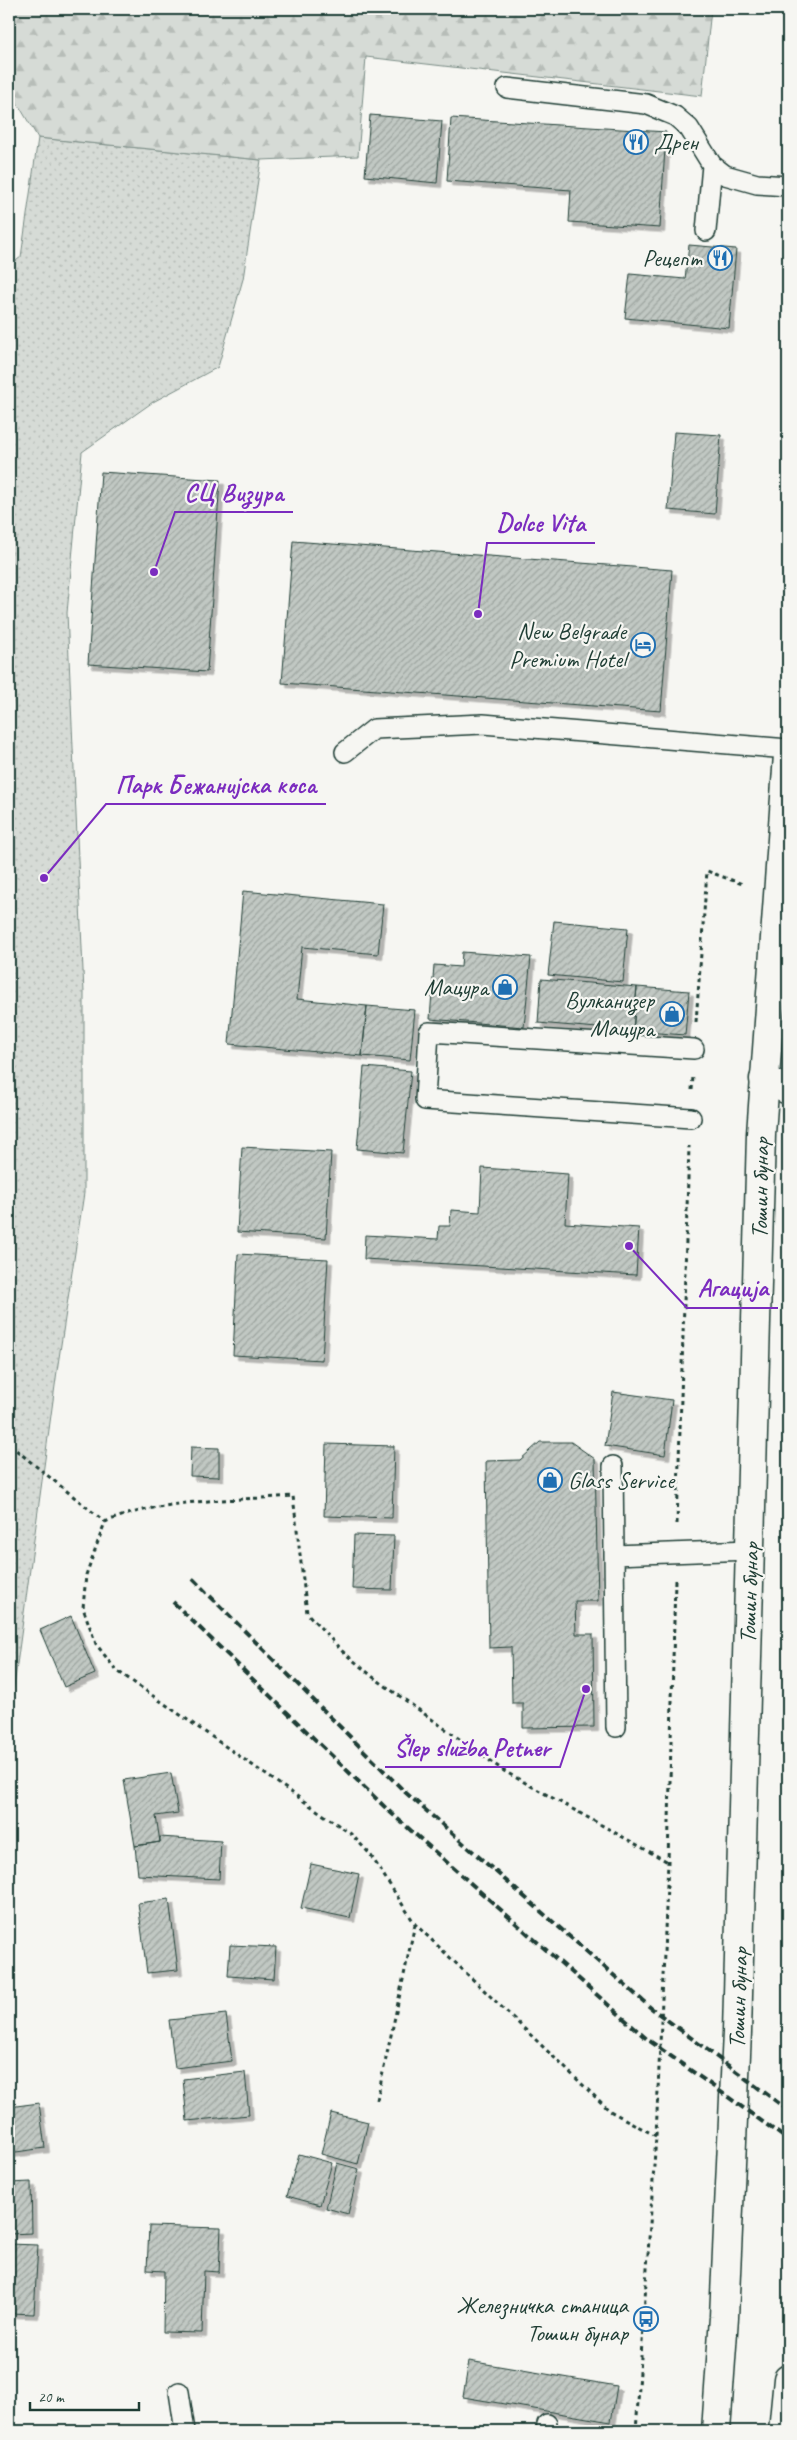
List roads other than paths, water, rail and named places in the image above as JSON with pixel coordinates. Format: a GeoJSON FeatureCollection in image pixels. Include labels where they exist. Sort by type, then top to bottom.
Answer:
{"type":"FeatureCollection","features":[{"type":"Feature","properties":{"kind":"main road","name":"Тошин бунар"},"geometry":{"type":"LineString","coordinates":[[716,2431],[724,2317],[737,2042],[761,1134],[776,1084],[788,755]]}},
{"type":"Feature","properties":{"kind":"main road"},"geometry":{"type":"LineString","coordinates":[[783,2431],[788,2379]]}},
{"type":"Feature","properties":{"kind":"lane"},"geometry":{"type":"LineString","coordinates":[[507,88],[646,104],[675,116],[689,128],[712,165],[725,174],[757,184],[788,186]]}},
{"type":"Feature","properties":{"kind":"lane"},"geometry":{"type":"LineString","coordinates":[[706,231],[712,165]]}},
{"type":"Feature","properties":{"kind":"lane"},"geometry":{"type":"LineString","coordinates":[[345,752],[374,729],[483,724],[788,749]]}},
{"type":"Feature","properties":{"kind":"lane"},"geometry":{"type":"LineString","coordinates":[[691,1118],[425,1100],[429,1032],[694,1049]]}},
{"type":"Feature","properties":{"kind":"lane"},"geometry":{"type":"LineString","coordinates":[[613,1466],[616,1727]]}},
{"type":"Feature","properties":{"kind":"lane"},"geometry":{"type":"LineString","coordinates":[[614,1555],[750,1550]]}},
{"type":"Feature","properties":{"kind":"lane"},"geometry":{"type":"LineString","coordinates":[[179,2392],[186,2431]]}},
{"type":"Feature","properties":{"kind":"railway"},"geometry":{"type":"LineString","coordinates":[[193,1579],[405,1792],[651,2008],[788,2110]]}},
{"type":"Feature","properties":{"kind":"railway"},"geometry":{"type":"LineString","coordinates":[[173,1602],[390,1812],[647,2039],[788,2140]]}},
{"type":"Feature","properties":{"kind":"place","name":"Дрен"},"geometry":{"type":"Point","coordinates":[636,142]}},
{"type":"Feature","properties":{"kind":"place","name":"Рецепт"},"geometry":{"type":"Point","coordinates":[720,258]}},
{"type":"Feature","properties":{"kind":"place","name":"СЦ Визура"},"geometry":{"type":"Point","coordinates":[154,572]}},
{"type":"Feature","properties":{"kind":"place","name":"Dolce Vita"},"geometry":{"type":"Point","coordinates":[478,614]}},
{"type":"Feature","properties":{"kind":"place","name":"New Belgrade Premium Hotel"},"geometry":{"type":"Point","coordinates":[643,645]}},
{"type":"Feature","properties":{"kind":"place","name":"Парк Бежанијска коса"},"geometry":{"type":"Point","coordinates":[44,878]}},
{"type":"Feature","properties":{"kind":"place","name":"Мацура"},"geometry":{"type":"Point","coordinates":[505,987]}},
{"type":"Feature","properties":{"kind":"place","name":"Вулканизер Мацура"},"geometry":{"type":"Point","coordinates":[672,1014]}},
{"type":"Feature","properties":{"kind":"place","name":"Агација"},"geometry":{"type":"Point","coordinates":[629,1246]}},
{"type":"Feature","properties":{"kind":"place","name":"Glass Service"},"geometry":{"type":"Point","coordinates":[550,1480]}},
{"type":"Feature","properties":{"kind":"place","name":"Šlep služba Petner"},"geometry":{"type":"Point","coordinates":[586,1689]}},
{"type":"Feature","properties":{"kind":"place","name":"Железничка станица Тошин бунар"},"geometry":{"type":"Point","coordinates":[646,2319]}}]}
